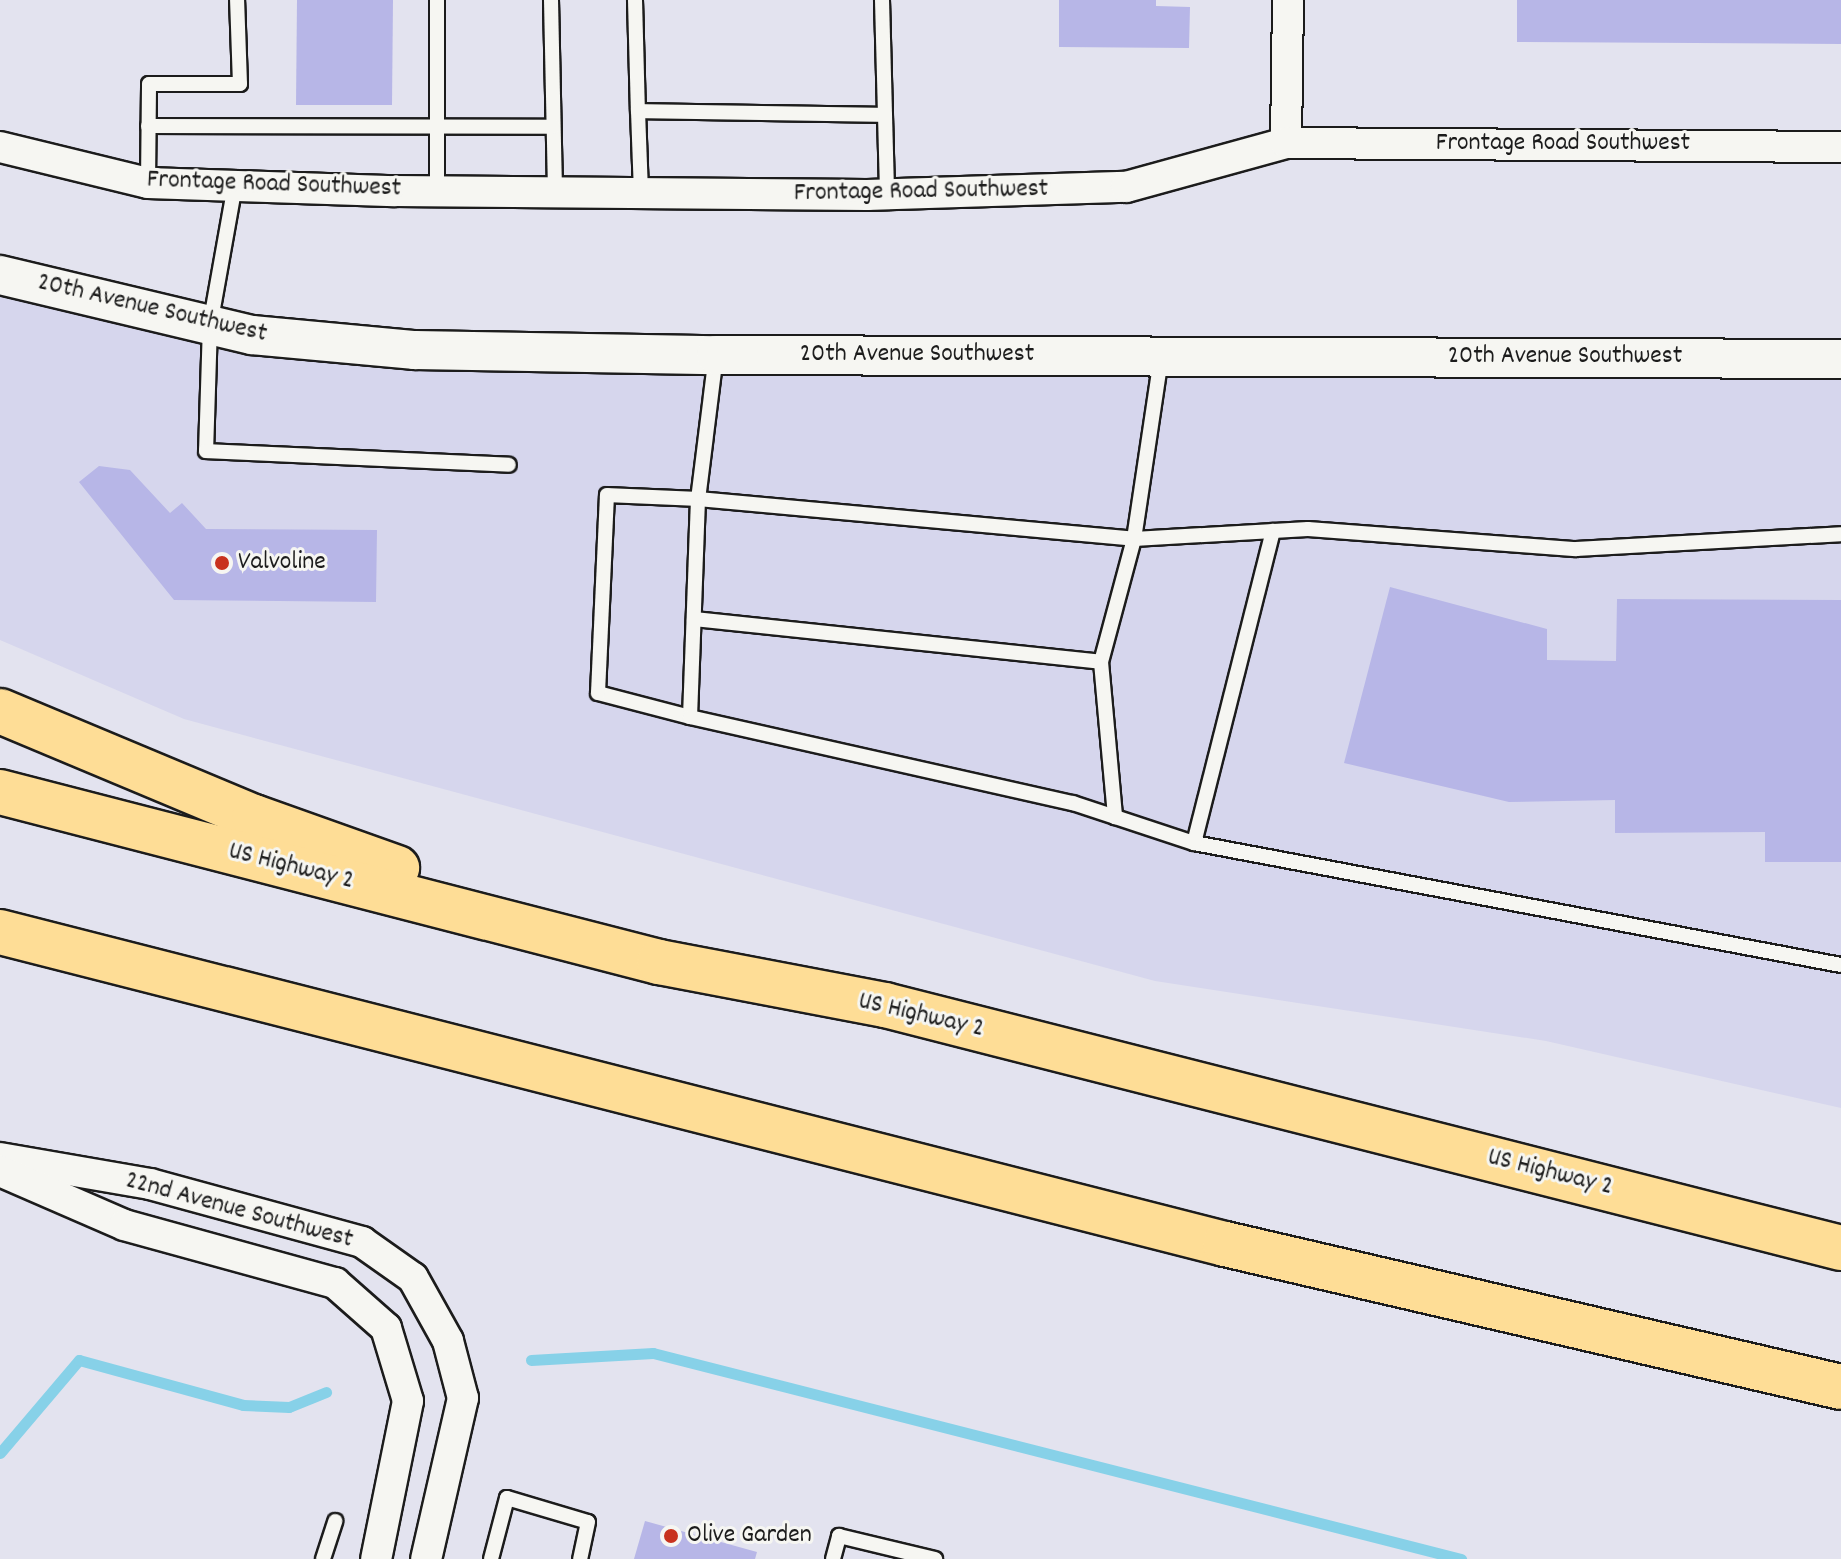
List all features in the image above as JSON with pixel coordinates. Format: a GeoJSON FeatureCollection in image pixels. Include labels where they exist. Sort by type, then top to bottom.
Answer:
{"type":"FeatureCollection","features":[{"type":"Feature","properties":{"kind":"highway"},"geometry":{"type":"LineString","coordinates":[[0,711],[254,817],[659,962]]}},
{"type":"Feature","properties":{"kind":"highway","name":"US Highway 2"},"geometry":{"type":"LineString","coordinates":[[0,792],[659,962],[885,1005],[1841,1248]]}},
{"type":"Feature","properties":{"kind":"highway"},"geometry":{"type":"LineString","coordinates":[[0,932],[1225,1244],[1841,1387]]}},
{"type":"Feature","properties":{"kind":"street"},"geometry":{"type":"LineString","coordinates":[[1286,143],[1288,0]]}},
{"type":"Feature","properties":{"kind":"street","name":"Frontage Road Southwest"},"geometry":{"type":"LineString","coordinates":[[0,147],[148,183],[555,193],[887,195],[1126,187],[1286,143],[1841,147]]}},
{"type":"Feature","properties":{"kind":"street","name":"20th Avenue Southwest"},"geometry":{"type":"LineString","coordinates":[[0,275],[252,335],[415,350],[716,355],[1841,359]]}},
{"type":"Feature","properties":{"kind":"street","name":"22nd Avenue Southwest"},"geometry":{"type":"LineString","coordinates":[[0,1158],[150,1184],[362,1242],[413,1278],[448,1341],[463,1398],[426,1559]]}},
{"type":"Feature","properties":{"kind":"street","name":"22nd Avenue Southwest"},"geometry":{"type":"LineString","coordinates":[[0,1171],[124,1225],[335,1283],[386,1328],[408,1401],[376,1559]]}},
{"type":"Feature","properties":{"kind":"lane"},"geometry":{"type":"LineString","coordinates":[[148,183],[149,84],[240,84],[237,0]]}},
{"type":"Feature","properties":{"kind":"lane"},"geometry":{"type":"LineString","coordinates":[[437,0],[437,190]]}},
{"type":"Feature","properties":{"kind":"lane"},"geometry":{"type":"LineString","coordinates":[[551,0],[555,193]]}},
{"type":"Feature","properties":{"kind":"lane"},"geometry":{"type":"LineString","coordinates":[[635,0],[641,193]]}},
{"type":"Feature","properties":{"kind":"lane"},"geometry":{"type":"LineString","coordinates":[[882,0],[887,195]]}},
{"type":"Feature","properties":{"kind":"lane"},"geometry":{"type":"LineString","coordinates":[[638,111],[885,115]]}},
{"type":"Feature","properties":{"kind":"lane"},"geometry":{"type":"LineString","coordinates":[[148,126],[553,127]]}},
{"type":"Feature","properties":{"kind":"lane"},"geometry":{"type":"LineString","coordinates":[[235,185],[210,325],[206,451],[509,465]]}},
{"type":"Feature","properties":{"kind":"lane"},"geometry":{"type":"LineString","coordinates":[[690,717],[698,499],[716,355]]}},
{"type":"Feature","properties":{"kind":"lane"},"geometry":{"type":"LineString","coordinates":[[1115,817],[1101,662],[1134,539],[1161,355]]}},
{"type":"Feature","properties":{"kind":"lane"},"geometry":{"type":"LineString","coordinates":[[1841,534],[1576,549],[1308,529],[1134,539],[698,499],[607,495],[598,693],[690,717],[1073,803],[1194,843],[1841,965]]}},
{"type":"Feature","properties":{"kind":"lane"},"geometry":{"type":"LineString","coordinates":[[1194,843],[1273,531]]}},
{"type":"Feature","properties":{"kind":"lane"},"geometry":{"type":"LineString","coordinates":[[694,619],[1101,662]]}},
{"type":"Feature","properties":{"kind":"lane"},"geometry":{"type":"LineString","coordinates":[[491,1559],[507,1498],[588,1522],[580,1559]]}},
{"type":"Feature","properties":{"kind":"lane"},"geometry":{"type":"LineString","coordinates":[[323,1559],[335,1521]]}},
{"type":"Feature","properties":{"kind":"lane"},"geometry":{"type":"LineString","coordinates":[[833,1559],[839,1536],[935,1559]]}},
{"type":"Feature","properties":{"kind":"shaded area"},"geometry":{"type":"Polygon","coordinates":[[[0,283],[238,340],[1841,368],[1841,1108],[1546,1041],[1155,981],[184,719],[0,640],[0,283]]]}},
{"type":"Feature","properties":{"kind":"building"},"geometry":{"type":"Polygon","coordinates":[[[297,0],[393,0],[392,105],[296,105],[297,0]]]}},
{"type":"Feature","properties":{"kind":"building"},"geometry":{"type":"Polygon","coordinates":[[[1059,0],[1156,0],[1156,6],[1190,7],[1189,48],[1059,47],[1059,0]]]}},
{"type":"Feature","properties":{"kind":"building"},"geometry":{"type":"Polygon","coordinates":[[[1517,0],[1841,0],[1841,44],[1517,42],[1517,0]]]}},
{"type":"Feature","properties":{"kind":"building"},"geometry":{"type":"Polygon","coordinates":[[[99,466],[130,470],[170,513],[182,503],[206,529],[377,530],[376,602],[174,600],[79,482],[99,466]]]}},
{"type":"Feature","properties":{"kind":"building"},"geometry":{"type":"Polygon","coordinates":[[[1390,587],[1547,629],[1547,660],[1616,661],[1617,599],[1841,600],[1841,862],[1765,862],[1765,832],[1615,833],[1615,800],[1509,802],[1344,763],[1390,587]]]}},
{"type":"Feature","properties":{"kind":"building","name":"Olive Garden"},"geometry":{"type":"Polygon","coordinates":[[[645,1521],[757,1552],[755,1559],[634,1559],[645,1521]]]}},
{"type":"Feature","properties":{"kind":"waterway"},"geometry":{"type":"LineString","coordinates":[[531,1360],[653,1353],[1461,1559]]}},
{"type":"Feature","properties":{"kind":"waterway"},"geometry":{"type":"LineString","coordinates":[[0,1453],[79,1360],[243,1405],[289,1407],[326,1392]]}},
{"type":"Feature","properties":{"kind":"place","name":"Valvoline"},"geometry":{"type":"Point","coordinates":[222,563]}},
{"type":"Feature","properties":{"kind":"place","name":"Olive Garden"},"geometry":{"type":"Point","coordinates":[671,1536]}}]}
